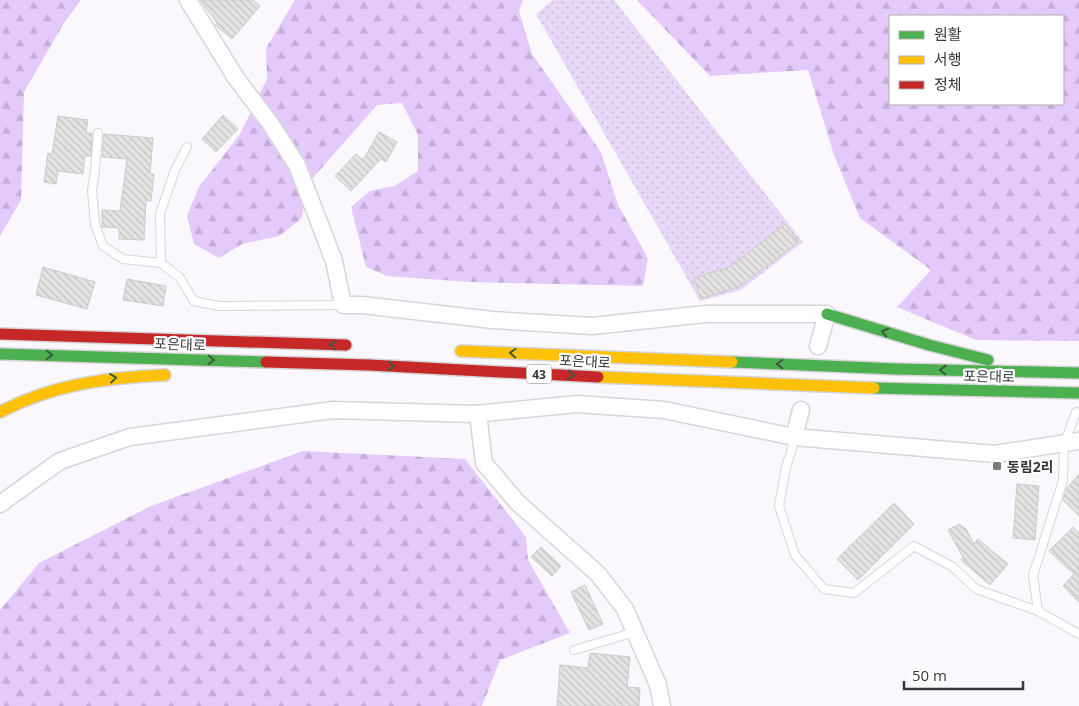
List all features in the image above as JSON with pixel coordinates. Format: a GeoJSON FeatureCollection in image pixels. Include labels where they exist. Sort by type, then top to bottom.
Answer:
{"type":"FeatureCollection","features":[{"type":"Feature","properties":{"kind":"highway"},"geometry":{"type":"LineString","coordinates":[[827,314],[929,345],[992,361],[1074,372]]}},
{"type":"Feature","properties":{"kind":"highway"},"geometry":{"type":"LineString","coordinates":[[0,327],[119,338]]}},
{"type":"Feature","properties":{"kind":"highway","name":"포은대로"},"geometry":{"type":"LineString","coordinates":[[0,334],[357,346]]}},
{"type":"Feature","properties":{"kind":"highway","name":"포은대로"},"geometry":{"type":"LineString","coordinates":[[446,350],[896,369],[1074,372]]}},
{"type":"Feature","properties":{"kind":"highway","name":"포은대로"},"geometry":{"type":"LineString","coordinates":[[0,354],[369,365],[574,376],[918,389],[1079,392]]}},
{"type":"Feature","properties":{"kind":"highway"},"geometry":{"type":"LineString","coordinates":[[220,372],[369,365]]}},
{"type":"Feature","properties":{"kind":"highway"},"geometry":{"type":"LineString","coordinates":[[0,412],[57,390],[111,378],[181,374]]}},
{"type":"Feature","properties":{"kind":"street"},"geometry":{"type":"LineString","coordinates":[[188,0],[236,78],[270,123],[297,165],[334,261],[343,305],[362,305],[493,320],[592,326],[705,314],[827,314],[818,346]]}},
{"type":"Feature","properties":{"kind":"street"},"geometry":{"type":"LineString","coordinates":[[0,504],[60,461],[130,437],[333,410],[478,414],[586,404],[664,410],[794,436],[995,454],[1072,443]]}},
{"type":"Feature","properties":{"kind":"street"},"geometry":{"type":"LineString","coordinates":[[794,436],[801,410]]}},
{"type":"Feature","properties":{"kind":"street"},"geometry":{"type":"LineString","coordinates":[[478,414],[484,463],[517,502],[598,574],[625,608],[658,685],[662,706]]}},
{"type":"Feature","properties":{"kind":"lane"},"geometry":{"type":"LineString","coordinates":[[98,133],[92,190],[95,224],[103,246],[123,259],[161,262],[180,278],[194,302],[219,306],[343,305]]}},
{"type":"Feature","properties":{"kind":"lane"},"geometry":{"type":"LineString","coordinates":[[161,262],[160,214],[175,170],[188,147]]}},
{"type":"Feature","properties":{"kind":"lane"},"geometry":{"type":"LineString","coordinates":[[1038,611],[1033,576],[1063,480],[1072,443],[1076,412]]}},
{"type":"Feature","properties":{"kind":"lane"},"geometry":{"type":"LineString","coordinates":[[794,436],[786,467],[780,506],[795,555],[824,589],[854,594],[914,546],[953,567],[976,589],[1038,611],[1079,634]]}},
{"type":"Feature","properties":{"kind":"lane"},"geometry":{"type":"LineString","coordinates":[[574,650],[635,632]]}},
{"type":"Feature","properties":{"kind":"shaded area"},"geometry":{"type":"Polygon","coordinates":[[[553,0],[614,0],[803,242],[741,290],[700,301],[536,14],[553,0]]]}},
{"type":"Feature","properties":{"kind":"green space"},"geometry":{"type":"Polygon","coordinates":[[[0,0],[81,0],[64,23],[24,92],[21,200],[0,236],[0,0]]]}},
{"type":"Feature","properties":{"kind":"green space"},"geometry":{"type":"Polygon","coordinates":[[[295,0],[523,0],[519,11],[532,54],[601,152],[618,205],[648,258],[643,286],[470,282],[387,276],[366,267],[351,207],[370,191],[394,186],[418,171],[418,135],[402,103],[377,105],[312,179],[301,219],[279,236],[242,244],[219,258],[194,244],[187,216],[199,187],[240,134],[267,79],[266,48],[295,0]]]}},
{"type":"Feature","properties":{"kind":"green space"},"geometry":{"type":"Polygon","coordinates":[[[637,0],[1079,0],[1079,341],[976,340],[897,307],[931,270],[860,218],[834,155],[808,70],[710,76],[637,0]]]}},
{"type":"Feature","properties":{"kind":"green space"},"geometry":{"type":"Polygon","coordinates":[[[303,451],[465,459],[526,537],[528,560],[570,633],[500,660],[482,706],[0,706],[0,610],[39,563],[151,506],[303,451]]]}},
{"type":"Feature","properties":{"kind":"building"},"geometry":{"type":"Polygon","coordinates":[[[200,0],[253,0],[260,6],[232,39],[215,25],[217,23],[200,0]]]}},
{"type":"Feature","properties":{"kind":"building"},"geometry":{"type":"Polygon","coordinates":[[[223,115],[238,129],[216,152],[202,139],[223,115]]]}},
{"type":"Feature","properties":{"kind":"building"},"geometry":{"type":"Polygon","coordinates":[[[58,116],[88,120],[86,133],[92,133],[91,156],[85,156],[83,174],[58,171],[56,184],[44,182],[48,153],[52,154],[58,116]]]}},
{"type":"Feature","properties":{"kind":"building"},"geometry":{"type":"Polygon","coordinates":[[[379,132],[397,142],[386,162],[381,159],[351,191],[335,176],[356,154],[363,160],[379,132]]]}},
{"type":"Feature","properties":{"kind":"building"},"geometry":{"type":"Polygon","coordinates":[[[104,134],[153,138],[150,174],[154,174],[151,201],[146,200],[144,240],[119,239],[119,228],[102,227],[102,210],[120,211],[127,159],[102,157],[104,134]]]}},
{"type":"Feature","properties":{"kind":"building"},"geometry":{"type":"Polygon","coordinates":[[[785,224],[799,242],[740,286],[701,299],[694,278],[729,267],[785,224]]]}},
{"type":"Feature","properties":{"kind":"building"},"geometry":{"type":"Polygon","coordinates":[[[43,267],[95,282],[87,309],[36,295],[43,267]]]}},
{"type":"Feature","properties":{"kind":"building"},"geometry":{"type":"Polygon","coordinates":[[[127,279],[166,286],[163,306],[123,300],[127,279]]]}},
{"type":"Feature","properties":{"kind":"building"},"geometry":{"type":"Polygon","coordinates":[[[1079,474],[1079,516],[1063,500],[1067,488],[1079,474]]]}},
{"type":"Feature","properties":{"kind":"building"},"geometry":{"type":"Polygon","coordinates":[[[1017,484],[1039,486],[1035,540],[1013,538],[1017,484]]]}},
{"type":"Feature","properties":{"kind":"building"},"geometry":{"type":"Polygon","coordinates":[[[894,503],[914,524],[858,580],[837,559],[894,503]]]}},
{"type":"Feature","properties":{"kind":"building"},"geometry":{"type":"Polygon","coordinates":[[[959,524],[966,529],[974,544],[978,539],[1008,564],[990,585],[961,560],[963,557],[948,530],[959,524]]]}},
{"type":"Feature","properties":{"kind":"building"},"geometry":{"type":"Polygon","coordinates":[[[1073,527],[1079,533],[1079,602],[1063,586],[1074,574],[1049,551],[1073,527]]]}},
{"type":"Feature","properties":{"kind":"building"},"geometry":{"type":"Polygon","coordinates":[[[541,547],[561,566],[552,576],[531,557],[541,547]]]}},
{"type":"Feature","properties":{"kind":"building"},"geometry":{"type":"Polygon","coordinates":[[[585,585],[603,624],[589,630],[571,592],[585,585]]]}},
{"type":"Feature","properties":{"kind":"building"},"geometry":{"type":"Polygon","coordinates":[[[590,653],[630,657],[627,687],[640,688],[639,706],[557,706],[560,665],[588,668],[590,653]]]}},
{"type":"Feature","properties":{"kind":"traffic: fast"},"geometry":{"type":"LineString","coordinates":[[827,314],[929,345],[988,360]]}},
{"type":"Feature","properties":{"kind":"traffic: fast"},"geometry":{"type":"LineString","coordinates":[[0,354],[266,362]]}},
{"type":"Feature","properties":{"kind":"traffic: fast"},"geometry":{"type":"LineString","coordinates":[[732,362],[896,369],[1079,373]]}},
{"type":"Feature","properties":{"kind":"traffic: fast"},"geometry":{"type":"LineString","coordinates":[[874,388],[1079,393]]}},
{"type":"Feature","properties":{"kind":"traffic: slow"},"geometry":{"type":"LineString","coordinates":[[461,351],[732,362]]}},
{"type":"Feature","properties":{"kind":"traffic: slow"},"geometry":{"type":"LineString","coordinates":[[0,412],[20,402],[80,384],[122,378],[165,375]]}},
{"type":"Feature","properties":{"kind":"traffic: slow"},"geometry":{"type":"LineString","coordinates":[[598,377],[874,388]]}},
{"type":"Feature","properties":{"kind":"traffic: jam"},"geometry":{"type":"LineString","coordinates":[[0,334],[346,345]]}},
{"type":"Feature","properties":{"kind":"traffic: jam"},"geometry":{"type":"LineString","coordinates":[[266,362],[369,365],[598,377]]}},
{"type":"Feature","properties":{"kind":"place","name":"동림2리"},"geometry":{"type":"Point","coordinates":[997,466]}}]}
